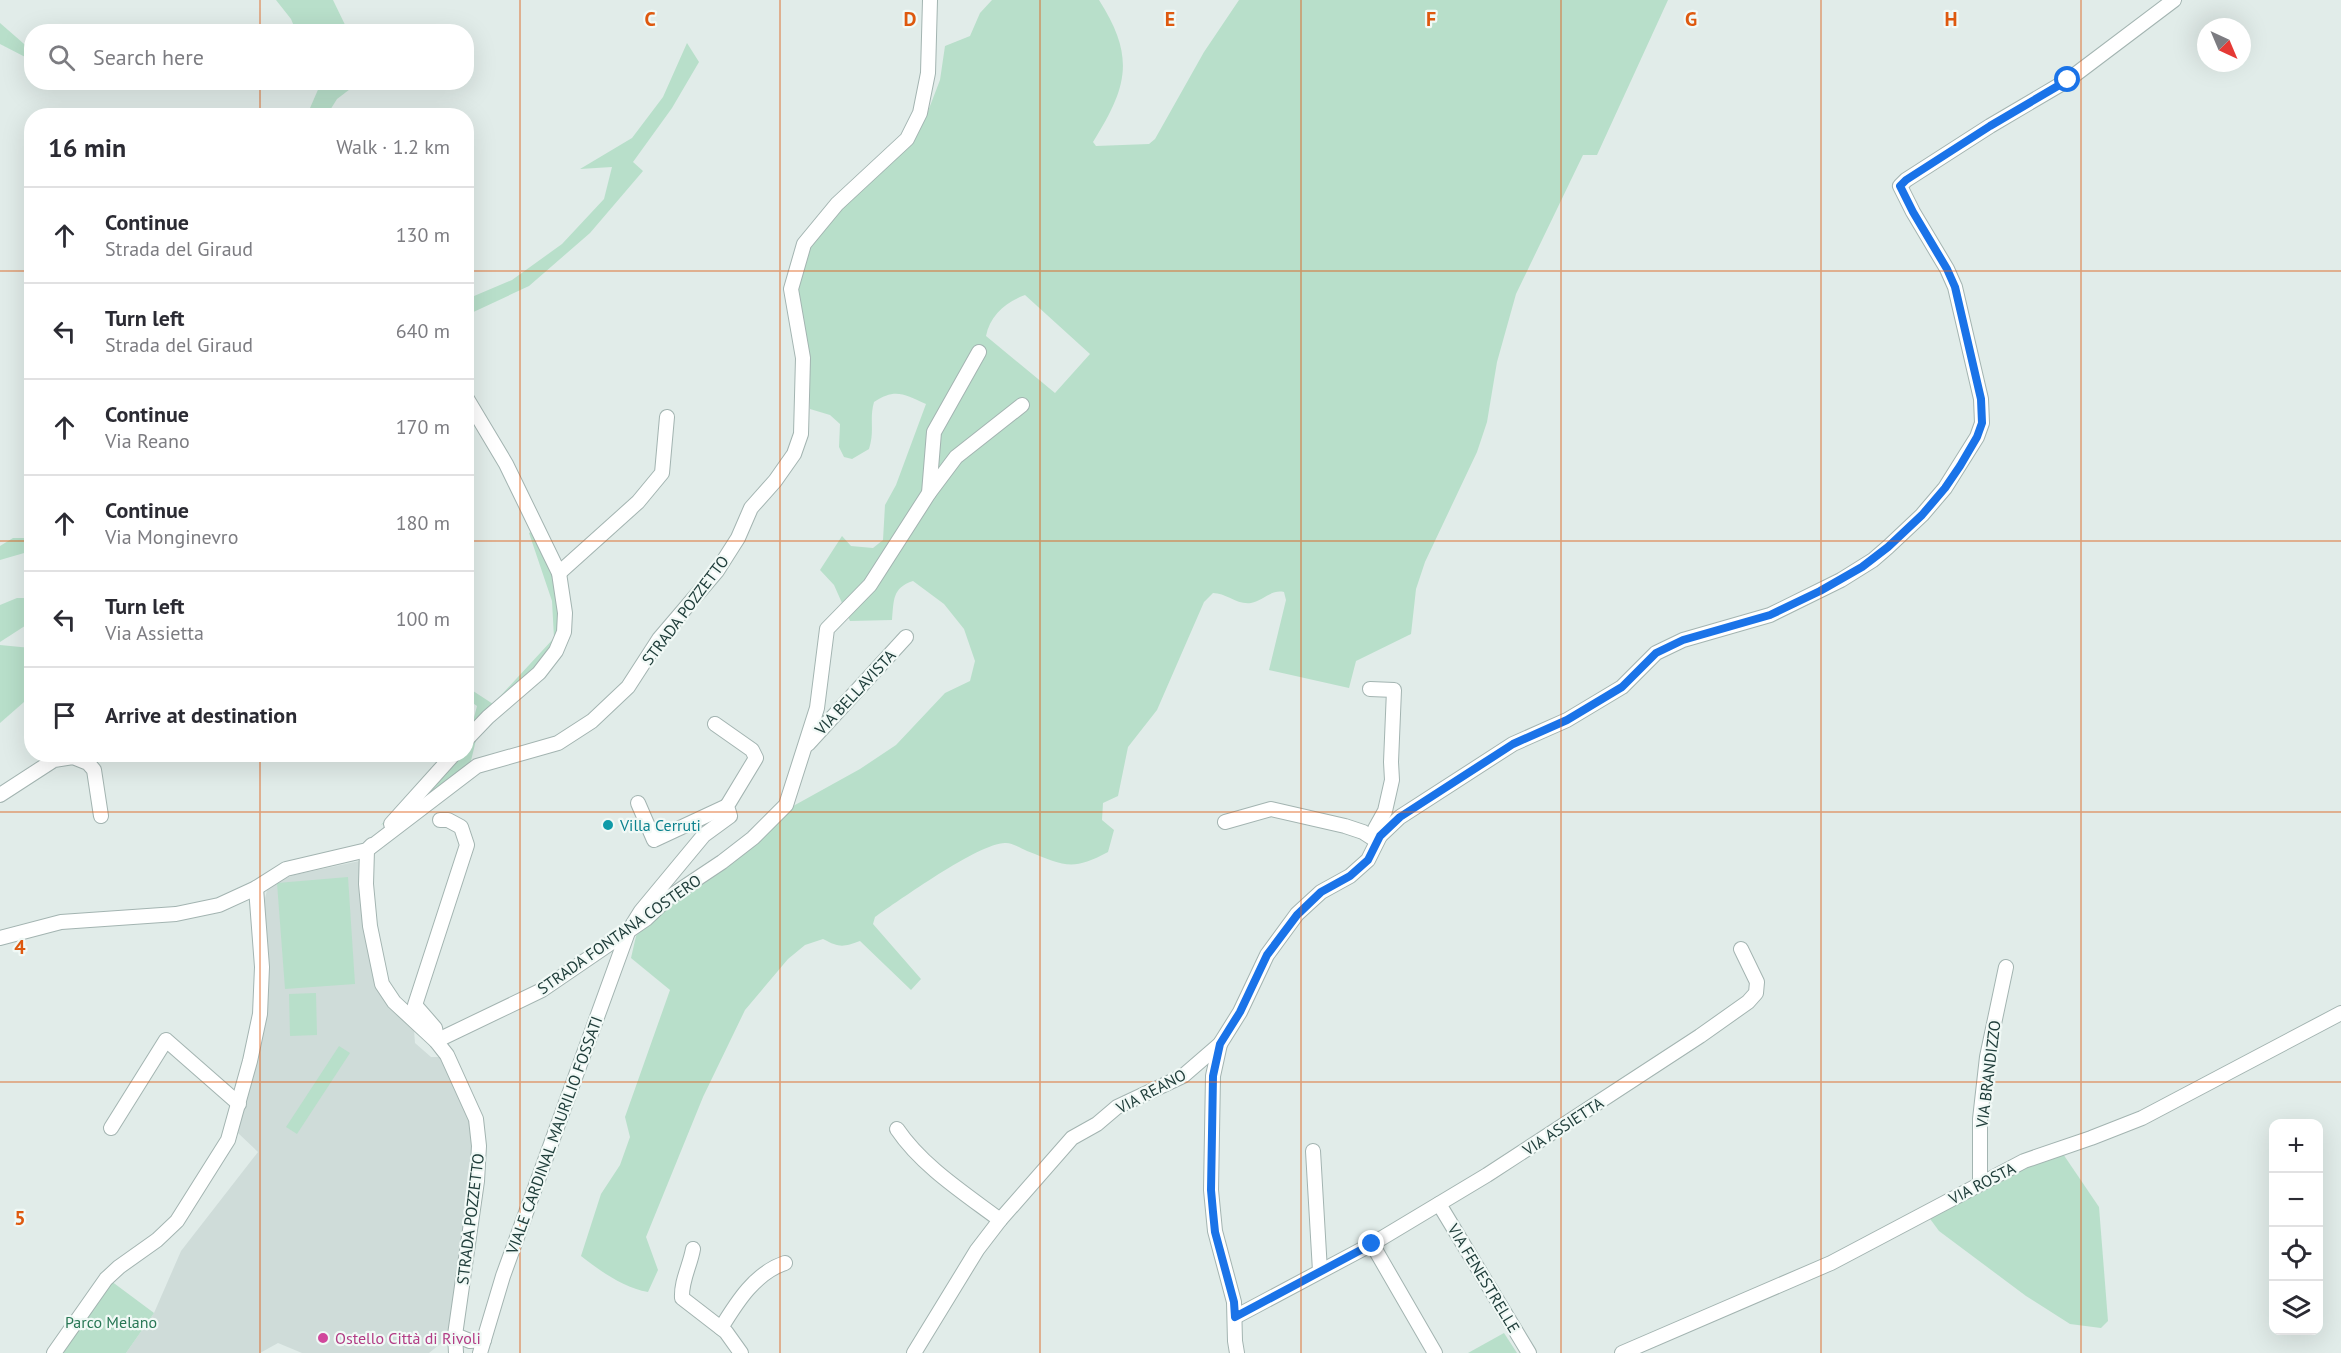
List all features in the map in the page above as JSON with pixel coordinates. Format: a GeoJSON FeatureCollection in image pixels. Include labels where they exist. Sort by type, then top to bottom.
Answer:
{"type":"FeatureCollection","features":[{"type":"Feature","properties":{"kind":"street","name":"STRADA POZZETTO"},"geometry":{"type":"LineString","coordinates":[[456,1353],[455,1335],[477,1181],[479,1146],[476,1119],[447,1055],[436,1041],[394,1002],[382,984],[370,926],[366,884],[367,850],[477,766],[558,742],[592,721],[628,687],[659,639],[717,572],[738,538],[751,508],[776,481],[794,454],[801,434],[803,358],[791,289],[804,244],[837,204],[907,139],[920,113],[928,73],[930,0]]}},
{"type":"Feature","properties":{"kind":"street"},"geometry":{"type":"LineString","coordinates":[[1225,822],[1271,809],[1345,826],[1378,838],[1400,817],[1513,744],[1567,720],[1622,687],[1656,653],[1683,640],[1770,615],[1820,591],[1873,560],[1922,515],[1945,488],[1977,437],[1982,423],[1981,399],[1955,287],[1900,186],[1964,142],[2068,80],[2174,0]]}},
{"type":"Feature","properties":{"kind":"street","name":"VIA BELLAVISTA"},"geometry":{"type":"LineString","coordinates":[[929,493],[934,432],[980,352]]}},
{"type":"Feature","properties":{"kind":"street","name":"VIA BELLAVISTA"},"geometry":{"type":"LineString","coordinates":[[786,805],[817,708],[827,629],[870,585],[929,493],[956,457],[1022,405]]}},
{"type":"Feature","properties":{"kind":"street"},"geometry":{"type":"LineString","coordinates":[[474,411],[527,504],[559,573],[565,613],[564,632],[556,651],[538,673],[474,732]]}},
{"type":"Feature","properties":{"kind":"street"},"geometry":{"type":"LineString","coordinates":[[559,573],[638,502],[662,473],[667,417]]}},
{"type":"Feature","properties":{"kind":"street","name":"VIA BELLAVISTA"},"geometry":{"type":"LineString","coordinates":[[805,747],[906,637]]}},
{"type":"Feature","properties":{"kind":"street","name":"VIA REANO"},"geometry":{"type":"LineString","coordinates":[[914,1353],[977,1250],[1000,1220],[1072,1138],[1097,1124],[1117,1107],[1183,1076],[1220,1044],[1240,1012],[1267,955],[1297,915],[1321,892],[1350,876],[1368,860],[1378,838],[1375,829],[1385,812],[1392,780],[1390,762],[1394,690],[1370,689]]}},
{"type":"Feature","properties":{"kind":"street"},"geometry":{"type":"LineString","coordinates":[[638,803],[654,840],[727,806],[756,758],[752,750],[716,724]]}},
{"type":"Feature","properties":{"kind":"street"},"geometry":{"type":"LineString","coordinates":[[0,795],[51,762]]}},
{"type":"Feature","properties":{"kind":"street"},"geometry":{"type":"LineString","coordinates":[[86,762],[94,770],[101,816]]}},
{"type":"Feature","properties":{"kind":"street"},"geometry":{"type":"LineString","coordinates":[[0,938],[61,922],[176,914],[219,904],[256,888],[286,869],[367,850],[447,762]]}},
{"type":"Feature","properties":{"kind":"street","name":"STRADA FONTANA COSTERO"},"geometry":{"type":"LineString","coordinates":[[436,1041],[542,990],[628,932],[668,898],[753,838],[786,805]]}},
{"type":"Feature","properties":{"kind":"street"},"geometry":{"type":"LineString","coordinates":[[628,932],[641,911],[704,835],[730,816],[727,806]]}},
{"type":"Feature","properties":{"kind":"street","name":"STRADA POZZETTO"},"geometry":{"type":"LineString","coordinates":[[436,1041],[435,1028],[415,1005],[467,845],[461,827],[448,820],[440,820]]}},
{"type":"Feature","properties":{"kind":"street"},"geometry":{"type":"LineString","coordinates":[[54,1353],[106,1279],[157,1240],[177,1221],[228,1140],[239,1104],[260,1014],[262,967],[256,888]]}},
{"type":"Feature","properties":{"kind":"street","name":"VIALE CARDINAL MAURILIO FOSSATI"},"geometry":{"type":"LineString","coordinates":[[482,1346],[515,1242],[628,932]]}},
{"type":"Feature","properties":{"kind":"street","name":"VIA ASSIETTA"},"geometry":{"type":"LineString","coordinates":[[1235,1317],[1372,1244],[1439,1204],[1555,1132],[1748,1002],[1756,993],[1757,982],[1741,949]]}},
{"type":"Feature","properties":{"kind":"street","name":"VIA BRANDIZZO"},"geometry":{"type":"LineString","coordinates":[[1980,1183],[1980,1119],[1987,1057],[2006,967]]}},
{"type":"Feature","properties":{"kind":"street","name":"VIA ROSTA"},"geometry":{"type":"LineString","coordinates":[[1622,1353],[1831,1263],[1980,1183],[2040,1154],[2091,1138],[2142,1118],[2341,1013]]}},
{"type":"Feature","properties":{"kind":"street"},"geometry":{"type":"LineString","coordinates":[[111,1128],[166,1041],[239,1104]]}},
{"type":"Feature","properties":{"kind":"street"},"geometry":{"type":"LineString","coordinates":[[1220,1044],[1213,1076],[1211,1190],[1215,1232],[1234,1302],[1237,1353]]}},
{"type":"Feature","properties":{"kind":"street"},"geometry":{"type":"LineString","coordinates":[[897,1129],[919,1155],[957,1188],[1000,1220]]}},
{"type":"Feature","properties":{"kind":"street"},"geometry":{"type":"LineString","coordinates":[[1313,1151],[1320,1271]]}},
{"type":"Feature","properties":{"kind":"street","name":"VIA FENESTRELLE"},"geometry":{"type":"LineString","coordinates":[[1439,1204],[1528,1353]]}},
{"type":"Feature","properties":{"kind":"street"},"geometry":{"type":"LineString","coordinates":[[1372,1244],[1435,1353]]}},
{"type":"Feature","properties":{"kind":"street"},"geometry":{"type":"LineString","coordinates":[[693,1249],[690,1266],[681,1287],[682,1298],[726,1332],[741,1353]]}},
{"type":"Feature","properties":{"kind":"street"},"geometry":{"type":"LineString","coordinates":[[721,1328],[768,1268],[785,1263]]}},
{"type":"Feature","properties":{"kind":"street"},"geometry":{"type":"LineString","coordinates":[[455,1335],[482,1346]]}},
{"type":"Feature","properties":{"kind":"shaded area"},"geometry":{"type":"Polygon","coordinates":[[[364,860],[389,1005],[414,1030],[415,1043],[431,1057],[444,1057],[472,1119],[475,1146],[451,1322],[445,1340],[429,1353],[302,1353],[278,1343],[260,1353],[126,1353],[154,1313],[181,1251],[258,1152],[238,1133],[267,994],[269,960],[263,925],[267,890],[280,880],[294,875],[364,860]]]}},
{"type":"Feature","properties":{"kind":"green space"},"geometry":{"type":"Polygon","coordinates":[[[276,0],[333,0],[345,24],[293,24],[276,0]]]}},
{"type":"Feature","properties":{"kind":"green space"},"geometry":{"type":"Polygon","coordinates":[[[992,0],[1099,0],[1111,20],[1118,39],[1123,72],[1113,105],[1093,142],[1096,146],[1149,144],[1155,139],[1204,52],[1239,0],[1668,0],[1597,155],[1583,155],[1516,294],[1497,362],[1487,422],[1477,452],[1425,562],[1416,589],[1411,634],[1356,661],[1349,688],[1269,670],[1286,600],[1284,592],[1275,592],[1251,603],[1236,601],[1213,593],[1204,602],[1157,710],[1128,747],[1118,796],[1103,803],[1102,820],[1114,830],[1108,852],[1085,862],[1068,864],[1050,860],[1008,843],[979,851],[940,873],[875,917],[873,924],[921,979],[911,990],[860,941],[842,946],[823,939],[805,945],[788,959],[745,1010],[703,1097],[646,1237],[658,1270],[648,1292],[639,1290],[613,1278],[581,1256],[601,1194],[620,1165],[630,1137],[625,1117],[670,990],[631,958],[636,936],[647,923],[786,810],[860,769],[896,745],[945,693],[970,681],[975,661],[964,629],[944,604],[913,581],[901,587],[895,596],[892,620],[850,621],[834,585],[820,570],[842,536],[851,546],[873,548],[883,540],[885,505],[896,485],[926,404],[900,394],[888,395],[874,402],[869,449],[852,459],[844,457],[839,447],[840,424],[830,415],[810,409],[808,358],[796,289],[808,246],[841,205],[909,143],[925,119],[940,80],[945,46],[970,36],[980,13],[992,0]],[[1025,295],[1011,301],[1000,310],[991,322],[986,336],[1055,393],[1090,354],[1025,295]]]}},
{"type":"Feature","properties":{"kind":"green space"},"geometry":{"type":"Polygon","coordinates":[[[0,23],[24,44],[24,56],[0,44],[0,23]]]}},
{"type":"Feature","properties":{"kind":"green space"},"geometry":{"type":"Polygon","coordinates":[[[687,43],[699,62],[672,108],[633,162],[643,171],[590,233],[529,286],[474,312],[474,296],[512,280],[562,244],[604,199],[612,167],[580,169],[632,138],[663,97],[687,43]]]}},
{"type":"Feature","properties":{"kind":"green space"},"geometry":{"type":"Polygon","coordinates":[[[318,90],[349,90],[337,99],[331,108],[310,108],[318,90]]]}},
{"type":"Feature","properties":{"kind":"green space"},"geometry":{"type":"Polygon","coordinates":[[[534,530],[558,589],[561,629],[546,658],[481,719],[474,748],[474,717],[477,706],[474,704],[474,692],[493,704],[554,638],[552,601],[529,533],[534,530]]]}},
{"type":"Feature","properties":{"kind":"green space"},"geometry":{"type":"Polygon","coordinates":[[[13,538],[24,538],[24,553],[0,560],[0,546],[13,538]]]}},
{"type":"Feature","properties":{"kind":"green space"},"geometry":{"type":"Polygon","coordinates":[[[17,598],[24,598],[24,627],[0,642],[0,605],[17,598]]]}},
{"type":"Feature","properties":{"kind":"green space"},"geometry":{"type":"Polygon","coordinates":[[[0,645],[24,647],[24,702],[0,723],[0,645]]]}},
{"type":"Feature","properties":{"kind":"green space"},"geometry":{"type":"Polygon","coordinates":[[[439,762],[471,762],[470,765],[411,809],[381,825],[439,762]]]}},
{"type":"Feature","properties":{"kind":"green space"},"geometry":{"type":"Polygon","coordinates":[[[348,877],[355,984],[285,989],[277,883],[348,877]]]}},
{"type":"Feature","properties":{"kind":"green space"},"geometry":{"type":"Polygon","coordinates":[[[316,993],[317,1035],[290,1036],[289,994],[316,993]]]}},
{"type":"Feature","properties":{"kind":"green space"},"geometry":{"type":"Polygon","coordinates":[[[339,1046],[350,1053],[297,1134],[286,1127],[339,1046]]]}},
{"type":"Feature","properties":{"kind":"green space"},"geometry":{"type":"Polygon","coordinates":[[[2059,1148],[2099,1207],[2108,1321],[2101,1328],[2070,1324],[2026,1296],[1939,1231],[1925,1212],[2059,1148]]]}},
{"type":"Feature","properties":{"kind":"green space","name":"Parco Melano"},"geometry":{"type":"Polygon","coordinates":[[[107,1278],[154,1313],[126,1353],[54,1353],[107,1278]]]}},
{"type":"Feature","properties":{"kind":"green space"},"geometry":{"type":"Polygon","coordinates":[[[1504,1333],[1517,1353],[1468,1353],[1504,1333]]]}},
{"type":"Feature","properties":{"kind":"place","name":"Villa Cerruti"},"geometry":{"type":"Point","coordinates":[608,825]}},
{"type":"Feature","properties":{"kind":"place","name":"Ostello Città di Rivoli"},"geometry":{"type":"Point","coordinates":[323,1338]}},
{"type":"Feature","properties":{"kind":"route"},"geometry":{"type":"LineString","coordinates":[[1372,1244],[1235,1317],[1234,1302],[1215,1232],[1213,1212],[1211,1190],[1213,1076],[1220,1044],[1240,1012],[1267,955],[1297,915],[1321,892],[1350,876],[1368,860],[1380,836],[1400,817],[1430,800],[1513,744],[1567,720],[1622,687],[1656,653],[1683,640],[1770,615],[1840,580],[1873,560],[1922,515],[1945,488],[1977,437],[1982,423],[1981,399],[1955,287],[1900,186],[1956,147],[2068,80]]}}]}
